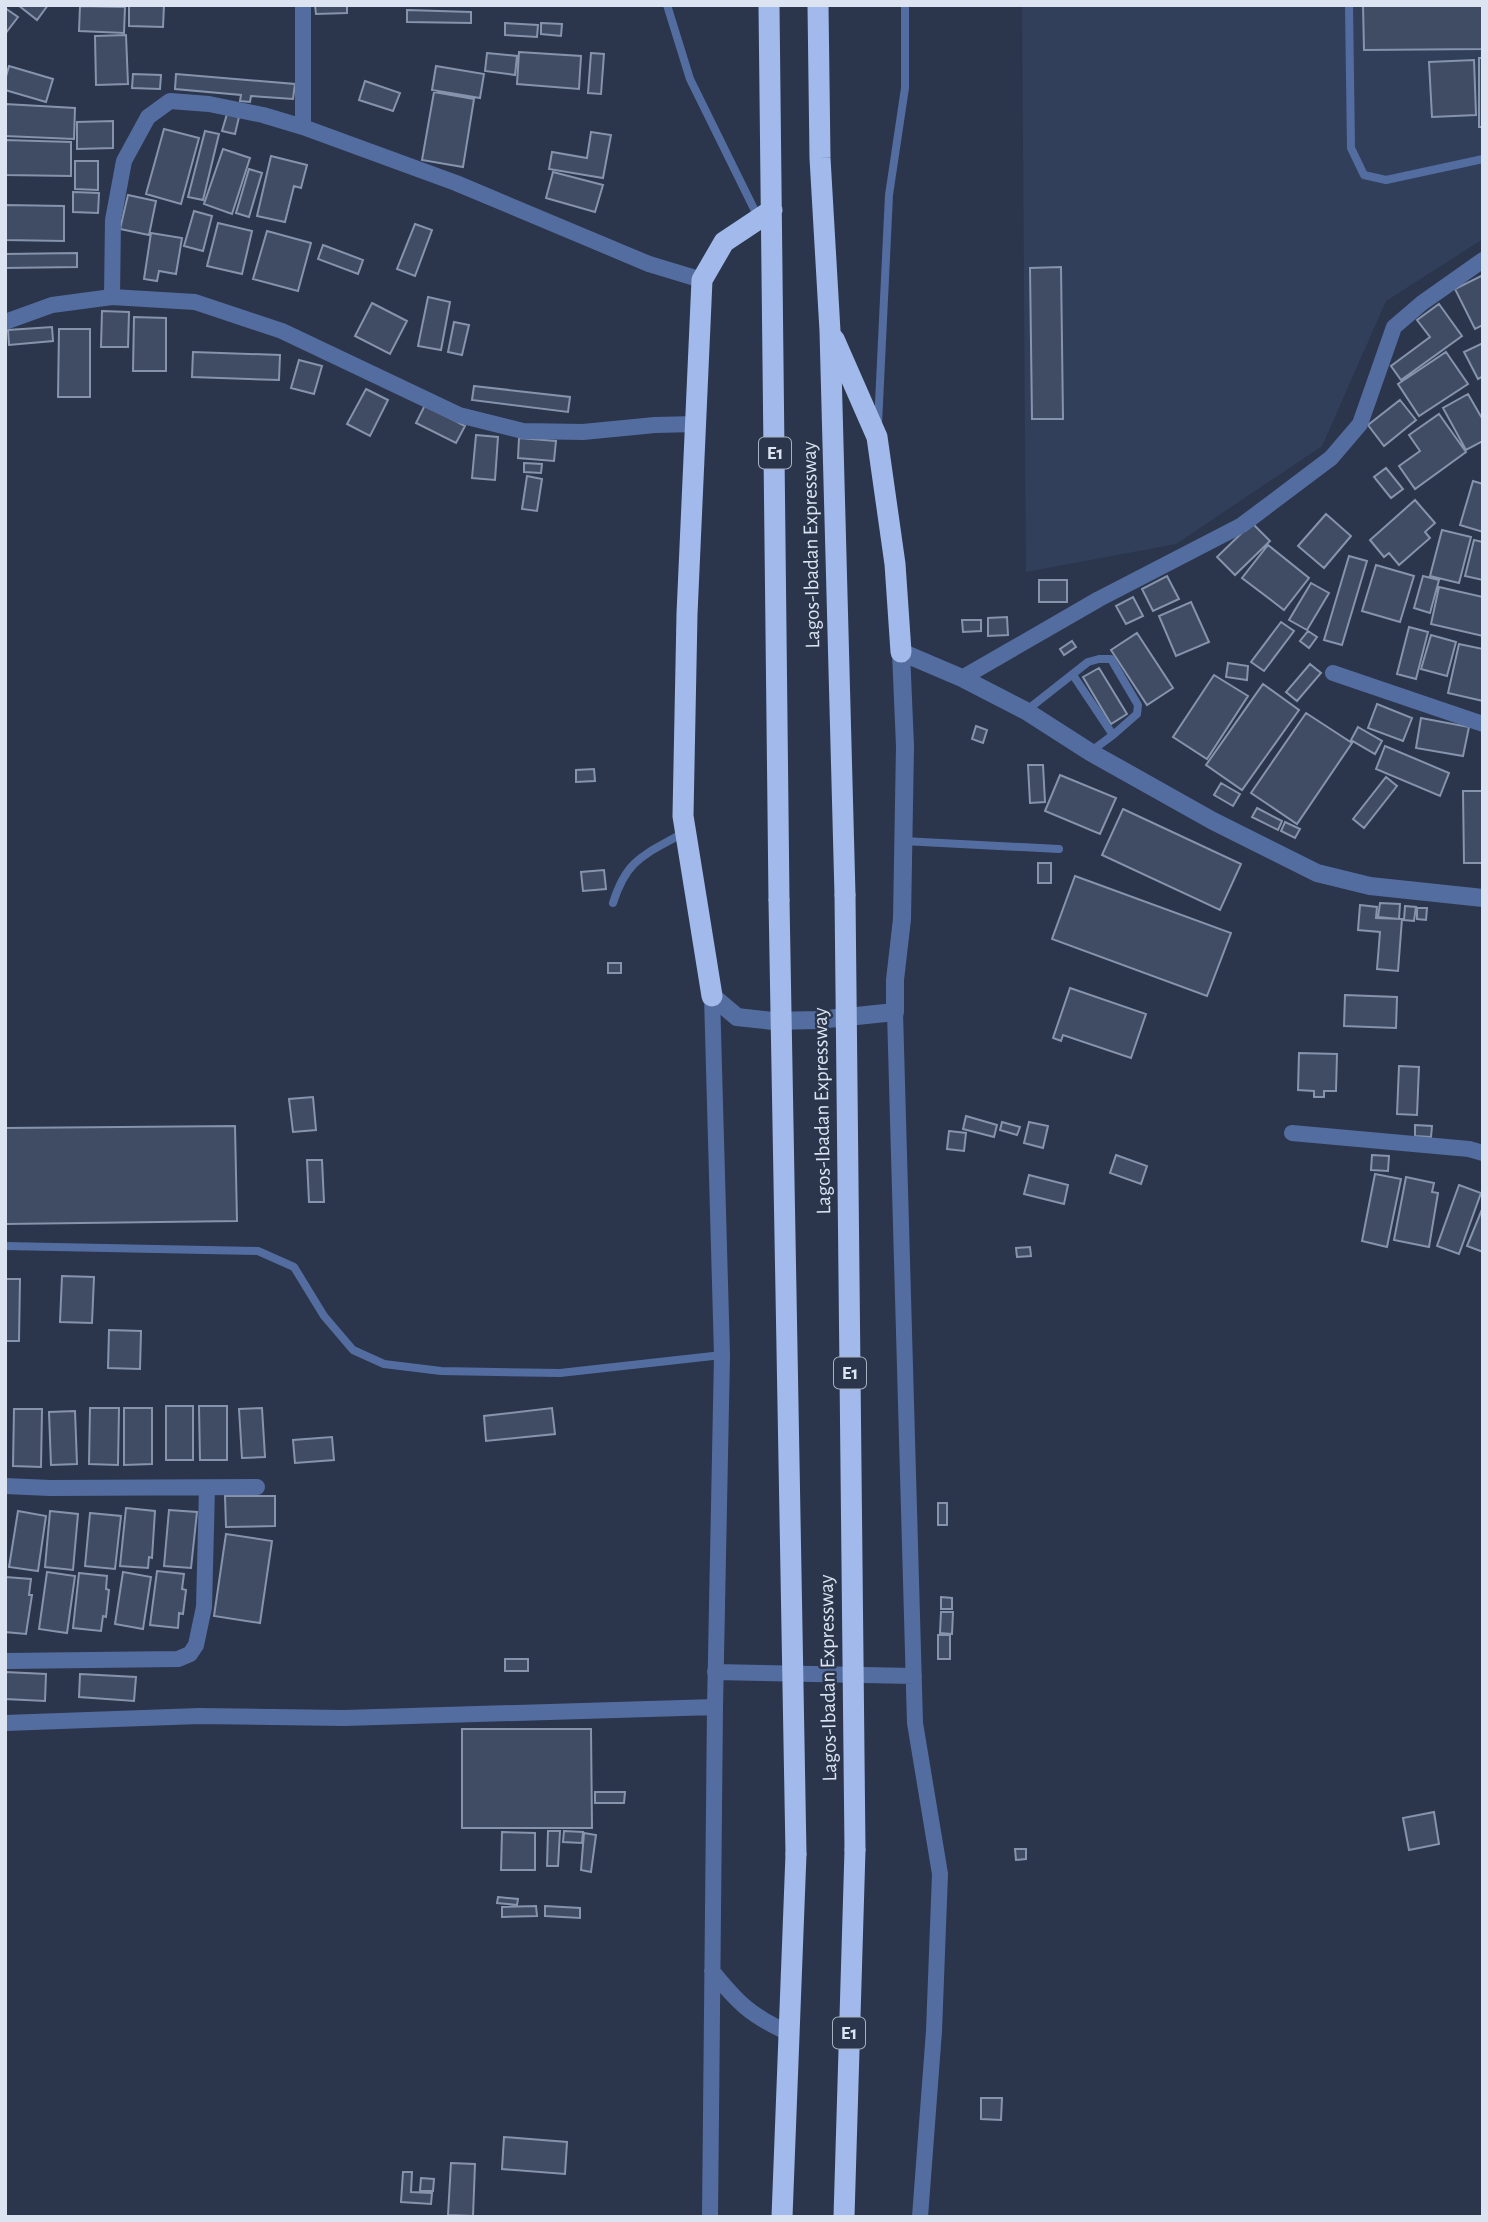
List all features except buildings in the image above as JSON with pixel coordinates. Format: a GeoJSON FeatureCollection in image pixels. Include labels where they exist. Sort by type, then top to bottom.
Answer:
{"type":"FeatureCollection","features":[{"type":"Feature","properties":{"kind":"highway","name":"Lagos-Ibadan Expressway"},"geometry":{"type":"LineString","coordinates":[[769,5],[765,214],[796,1854],[782,2217]]}},
{"type":"Feature","properties":{"kind":"highway","name":"Lagos-Ibadan Expressway"},"geometry":{"type":"LineString","coordinates":[[818,5],[820,158],[830,331],[845,895],[855,1850],[844,2217]]}},
{"type":"Feature","properties":{"kind":"highway"},"geometry":{"type":"LineString","coordinates":[[712,996],[683,816],[687,614],[702,279],[724,242],[765,214]]}},
{"type":"Feature","properties":{"kind":"highway"},"geometry":{"type":"LineString","coordinates":[[830,331],[877,437],[895,564],[901,652]]}},
{"type":"Feature","properties":{"kind":"street"},"geometry":{"type":"LineString","coordinates":[[303,5],[303,127]]}},
{"type":"Feature","properties":{"kind":"street"},"geometry":{"type":"LineString","coordinates":[[112,297],[113,220],[124,161],[148,117],[170,102],[209,104],[303,127],[456,183],[649,264],[702,279]]}},
{"type":"Feature","properties":{"kind":"street"},"geometry":{"type":"LineString","coordinates":[[962,678],[1099,599],[1242,525],[1331,458],[1360,424],[1394,327],[1422,303],[1483,260]]}},
{"type":"Feature","properties":{"kind":"street"},"geometry":{"type":"LineString","coordinates":[[5,322],[52,306],[112,297],[195,302],[282,331],[459,415],[523,431],[583,432],[697,424]]}},
{"type":"Feature","properties":{"kind":"street"},"geometry":{"type":"LineString","coordinates":[[920,2217],[934,2031],[940,1874],[915,1723],[895,1012],[895,980],[902,919],[905,746],[901,652],[962,678],[1026,711],[1090,752],[1213,821],[1317,873],[1370,886],[1483,898]]}},
{"type":"Feature","properties":{"kind":"street"},"geometry":{"type":"LineString","coordinates":[[1333,673],[1483,724]]}},
{"type":"Feature","properties":{"kind":"street"},"geometry":{"type":"LineString","coordinates":[[712,996],[737,1017],[773,1021],[818,1020],[895,1012]]}},
{"type":"Feature","properties":{"kind":"street"},"geometry":{"type":"LineString","coordinates":[[710,2217],[715,1672],[722,1355],[712,996]]}},
{"type":"Feature","properties":{"kind":"street"},"geometry":{"type":"LineString","coordinates":[[1292,1133],[1469,1149],[1483,1153]]}},
{"type":"Feature","properties":{"kind":"street"},"geometry":{"type":"LineString","coordinates":[[5,1486],[50,1489],[257,1487]]}},
{"type":"Feature","properties":{"kind":"street"},"geometry":{"type":"LineString","coordinates":[[5,1661],[178,1659],[190,1654],[196,1645],[204,1607],[208,1488]]}},
{"type":"Feature","properties":{"kind":"street"},"geometry":{"type":"LineString","coordinates":[[715,1672],[914,1676]]}},
{"type":"Feature","properties":{"kind":"street"},"geometry":{"type":"LineString","coordinates":[[5,1723],[199,1716],[344,1718],[715,1707]]}},
{"type":"Feature","properties":{"kind":"street"},"geometry":{"type":"LineString","coordinates":[[712,1971],[734,1999],[762,2021],[789,2033]]}},
{"type":"Feature","properties":{"kind":"lane"},"geometry":{"type":"LineString","coordinates":[[667,5],[690,79],[765,214]]}},
{"type":"Feature","properties":{"kind":"lane"},"geometry":{"type":"LineString","coordinates":[[877,437],[889,195],[905,88],[905,5]]}},
{"type":"Feature","properties":{"kind":"lane"},"geometry":{"type":"LineString","coordinates":[[1349,5],[1351,148],[1364,175],[1386,180],[1483,159]]}},
{"type":"Feature","properties":{"kind":"lane"},"geometry":{"type":"LineString","coordinates":[[1026,711],[1094,659],[1111,659],[1138,705],[1137,714],[1090,752]]}},
{"type":"Feature","properties":{"kind":"lane"},"geometry":{"type":"LineString","coordinates":[[1073,675],[1113,735]]}},
{"type":"Feature","properties":{"kind":"lane"},"geometry":{"type":"LineString","coordinates":[[613,903],[627,871],[642,856],[685,831]]}},
{"type":"Feature","properties":{"kind":"lane"},"geometry":{"type":"LineString","coordinates":[[903,841],[1059,849]]}},
{"type":"Feature","properties":{"kind":"lane"},"geometry":{"type":"LineString","coordinates":[[5,1246],[258,1251],[294,1267],[324,1317],[353,1350],[384,1364],[441,1371],[560,1373],[722,1355]]}},
{"type":"Feature","properties":{"kind":"shaded area"},"geometry":{"type":"Polygon","coordinates":[[[1022,5],[1483,5],[1483,239],[1386,301],[1322,446],[1176,544],[1026,572],[1022,5]]]}}]}
